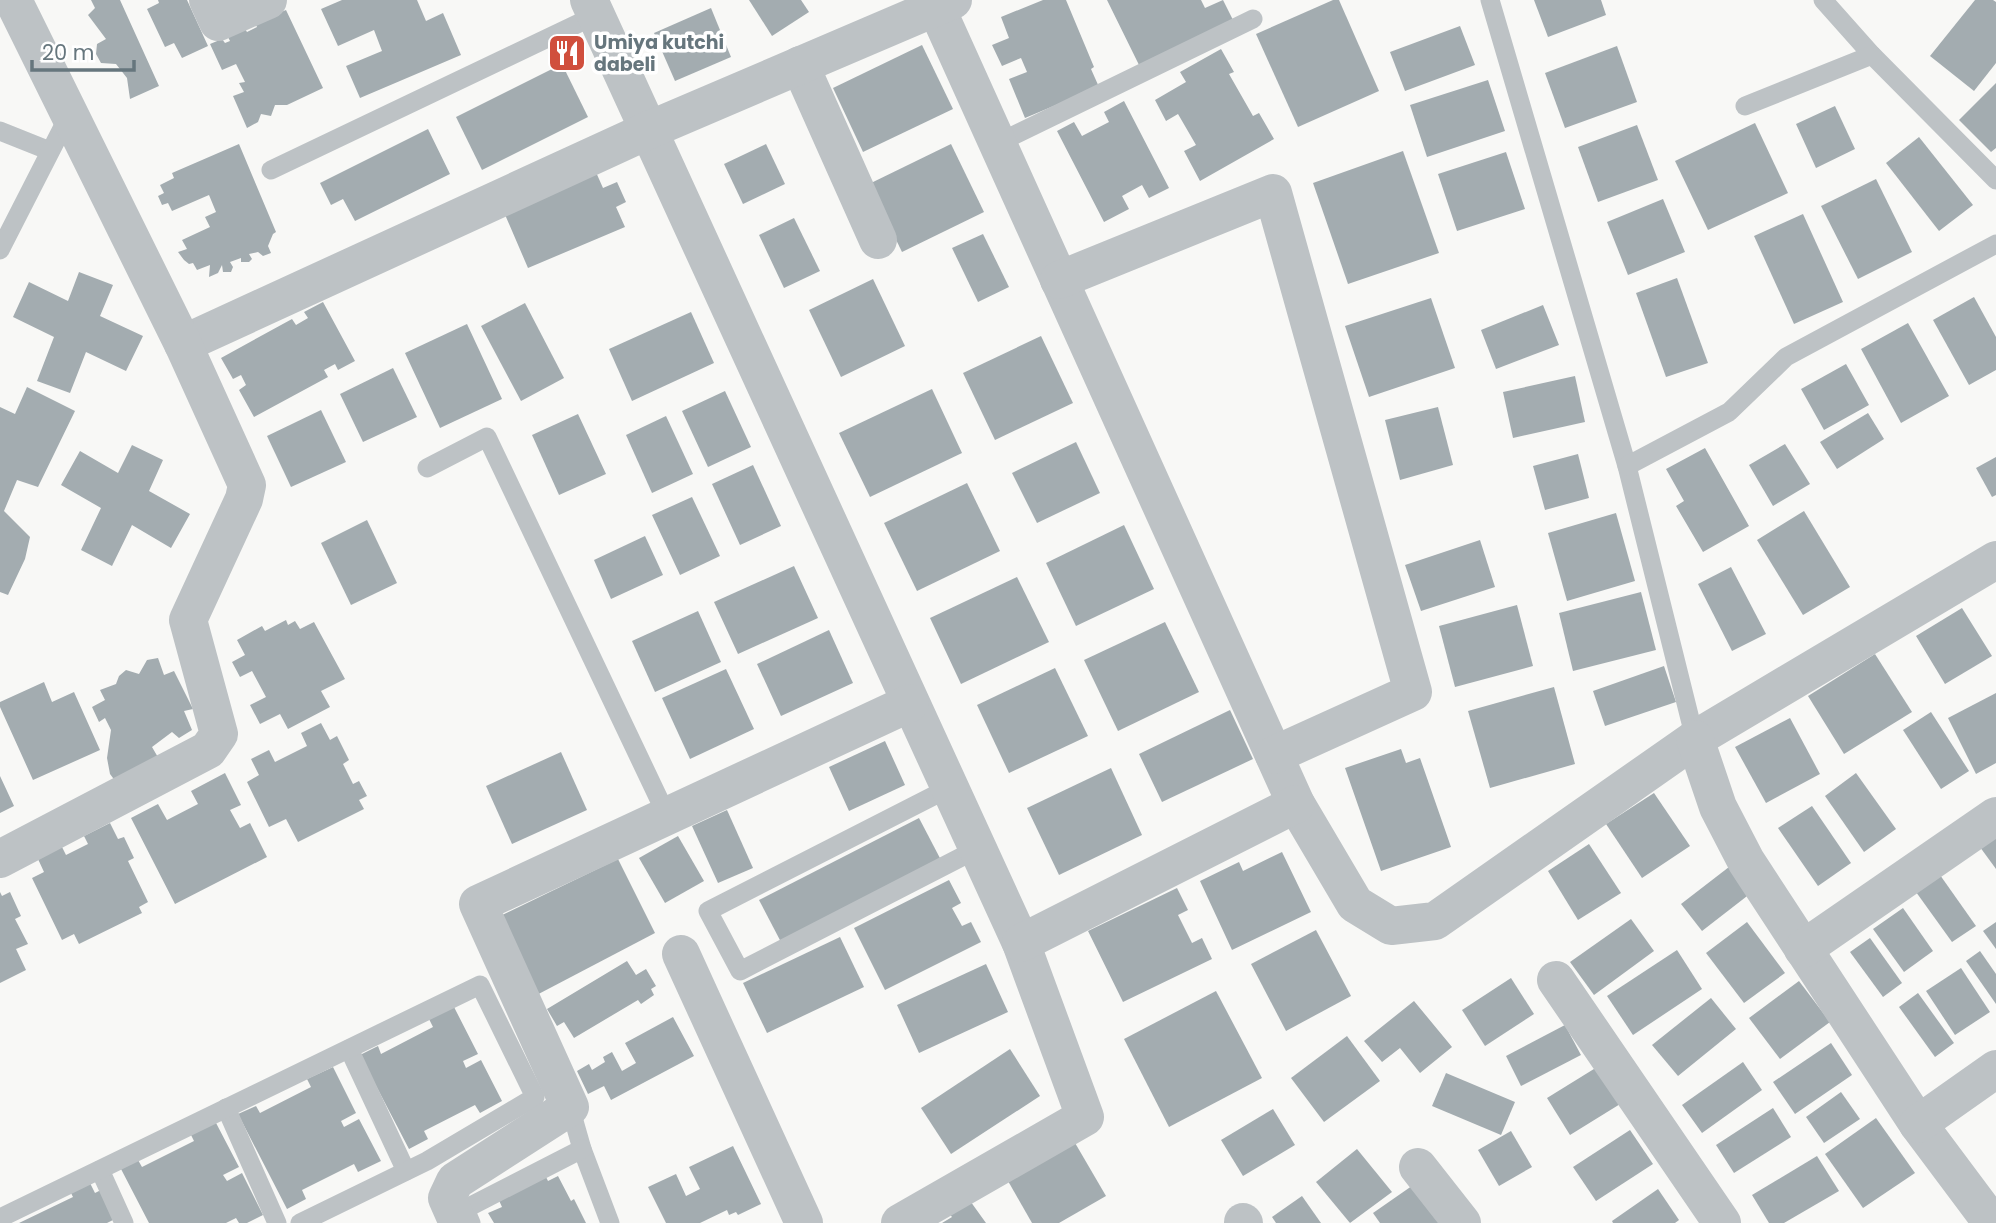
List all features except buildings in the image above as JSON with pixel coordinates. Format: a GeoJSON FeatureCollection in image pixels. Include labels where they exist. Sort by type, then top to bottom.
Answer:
{"type":"FeatureCollection","features":[{"type":"Feature","properties":{"kind":"street"},"geometry":{"type":"LineString","coordinates":[[0,859],[208,750],[219,734],[188,620],[244,499],[247,485],[183,344],[13,0]]}},
{"type":"Feature","properties":{"kind":"street"},"geometry":{"type":"LineString","coordinates":[[208,0],[218,22],[268,0]]}},
{"type":"Feature","properties":{"kind":"street"},"geometry":{"type":"LineString","coordinates":[[183,344],[649,130],[945,4],[998,144],[1296,804],[1354,904],[1391,926],[1435,921],[1695,739],[1996,560]]}},
{"type":"Feature","properties":{"kind":"street"},"geometry":{"type":"LineString","coordinates":[[593,8],[1020,943],[1084,1117],[900,1223]]}},
{"type":"Feature","properties":{"kind":"street"},"geometry":{"type":"LineString","coordinates":[[800,65],[878,240]]}},
{"type":"Feature","properties":{"kind":"street"},"geometry":{"type":"LineString","coordinates":[[1059,279],[1273,193],[1413,692],[1274,755]]}},
{"type":"Feature","properties":{"kind":"street"},"geometry":{"type":"LineString","coordinates":[[458,1223],[447,1198],[441,1171],[570,1107],[478,904],[910,703]]}},
{"type":"Feature","properties":{"kind":"street"},"geometry":{"type":"LineString","coordinates":[[1695,739],[1723,818],[1746,861],[1918,1124],[1992,1223]]}},
{"type":"Feature","properties":{"kind":"street"},"geometry":{"type":"LineString","coordinates":[[1020,943],[1296,804]]}},
{"type":"Feature","properties":{"kind":"street"},"geometry":{"type":"LineString","coordinates":[[1803,949],[1996,816]]}},
{"type":"Feature","properties":{"kind":"street"},"geometry":{"type":"LineString","coordinates":[[681,954],[804,1223]]}},
{"type":"Feature","properties":{"kind":"street"},"geometry":{"type":"LineString","coordinates":[[1556,981],[1722,1223]]}},
{"type":"Feature","properties":{"kind":"street"},"geometry":{"type":"LineString","coordinates":[[1918,1124],[1996,1069]]}},
{"type":"Feature","properties":{"kind":"street"},"geometry":{"type":"LineString","coordinates":[[1418,1167],[1461,1223]]}},
{"type":"Feature","properties":{"kind":"lane"},"geometry":{"type":"LineString","coordinates":[[1490,0],[1628,466],[1695,739]]}},
{"type":"Feature","properties":{"kind":"lane"},"geometry":{"type":"LineString","coordinates":[[1823,0],[1996,180]]}},
{"type":"Feature","properties":{"kind":"lane"},"geometry":{"type":"LineString","coordinates":[[271,170],[593,8]]}},
{"type":"Feature","properties":{"kind":"lane"},"geometry":{"type":"LineString","coordinates":[[998,144],[1253,19]]}},
{"type":"Feature","properties":{"kind":"lane"},"geometry":{"type":"LineString","coordinates":[[1745,106],[1872,54]]}},
{"type":"Feature","properties":{"kind":"lane"},"geometry":{"type":"LineString","coordinates":[[0,250],[69,115]]}},
{"type":"Feature","properties":{"kind":"lane"},"geometry":{"type":"LineString","coordinates":[[0,131],[50,151]]}},
{"type":"Feature","properties":{"kind":"lane"},"geometry":{"type":"LineString","coordinates":[[1628,466],[1730,412],[1786,357],[1996,244]]}},
{"type":"Feature","properties":{"kind":"lane"},"geometry":{"type":"LineString","coordinates":[[427,468],[487,437],[667,816]]}},
{"type":"Feature","properties":{"kind":"lane"},"geometry":{"type":"LineString","coordinates":[[949,788],[708,911],[740,971],[977,849]]}},
{"type":"Feature","properties":{"kind":"lane"},"geometry":{"type":"LineString","coordinates":[[0,1218],[480,985],[535,1097],[441,1171],[406,1171],[300,1223]]}},
{"type":"Feature","properties":{"kind":"lane"},"geometry":{"type":"LineString","coordinates":[[349,1049],[406,1171]]}},
{"type":"Feature","properties":{"kind":"lane"},"geometry":{"type":"LineString","coordinates":[[570,1107],[582,1149],[610,1223]]}},
{"type":"Feature","properties":{"kind":"lane"},"geometry":{"type":"LineString","coordinates":[[226,1108],[277,1223]]}},
{"type":"Feature","properties":{"kind":"lane"},"geometry":{"type":"LineString","coordinates":[[471,1223],[465,1209],[582,1149]]}},
{"type":"Feature","properties":{"kind":"lane"},"geometry":{"type":"LineString","coordinates":[[100,1170],[124,1223]]}},
{"type":"Feature","properties":{"kind":"place","name":"Umiya kutchi dabeli"},"geometry":{"type":"Point","coordinates":[567,53]}}]}
